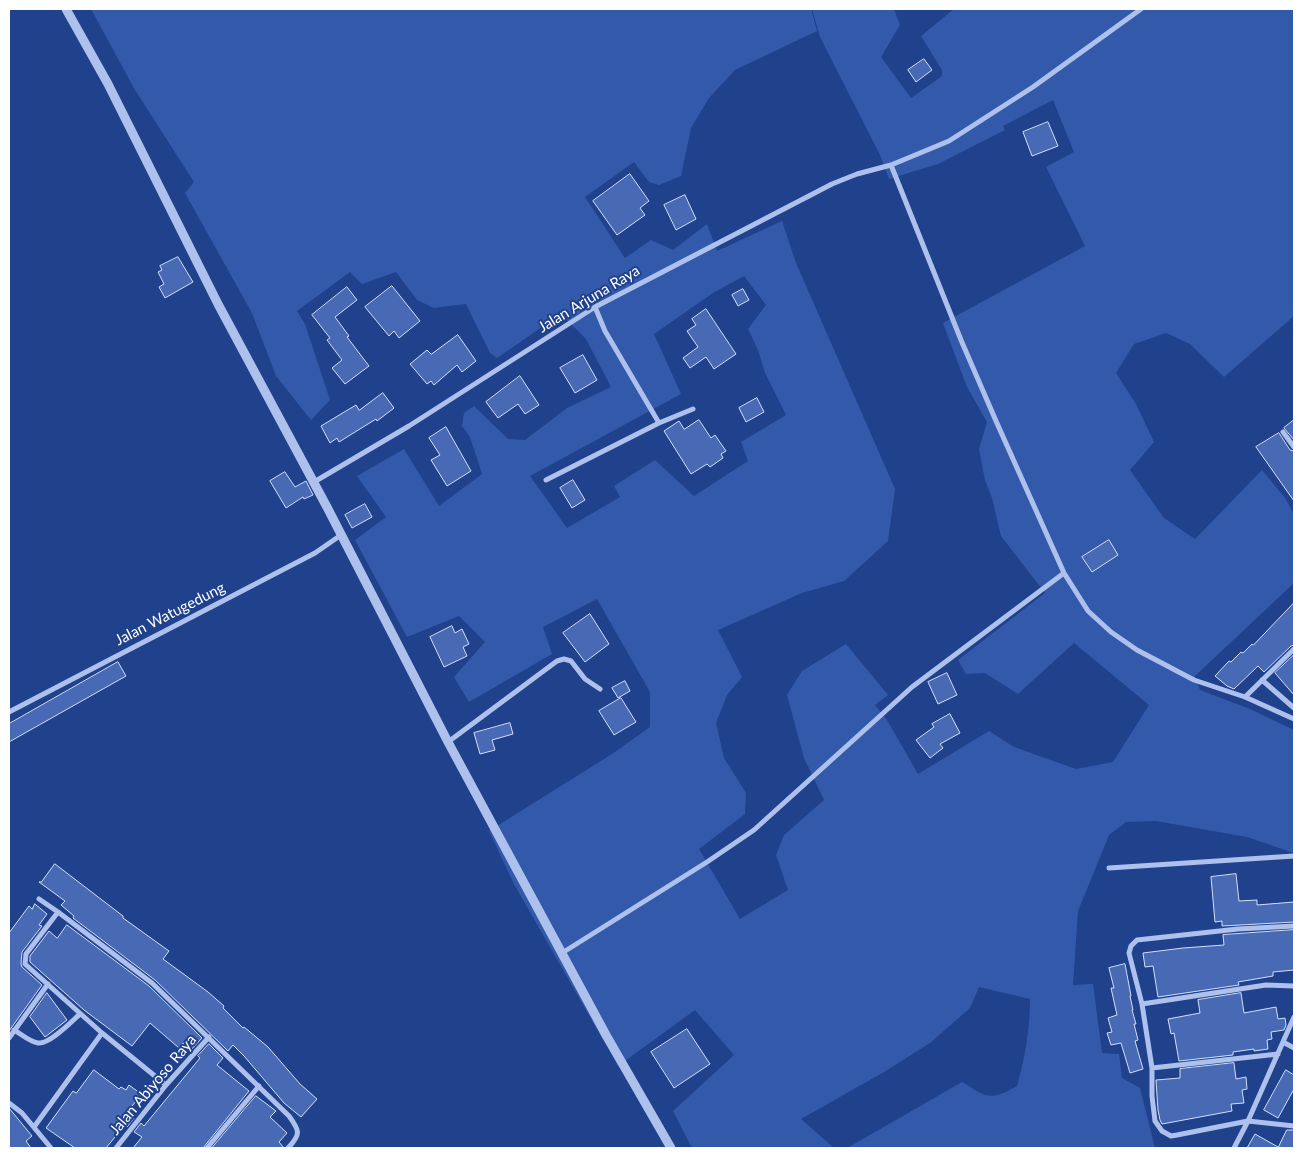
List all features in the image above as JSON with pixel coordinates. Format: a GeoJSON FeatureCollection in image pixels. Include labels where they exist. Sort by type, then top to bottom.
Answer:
{"type":"FeatureCollection","features":[{"type":"Feature","properties":{"kind":"street"},"geometry":{"type":"LineString","coordinates":[[66,9],[108,84],[218,304],[314,482],[448,742],[562,953],[671,1148]]}},
{"type":"Feature","properties":{"kind":"street","name":"Jalan Arjuna Raya"},"geometry":{"type":"LineString","coordinates":[[314,482],[409,426],[595,307],[832,184],[856,174],[892,165],[949,141],[1033,87],[1141,9]]}},
{"type":"Feature","properties":{"kind":"street"},"geometry":{"type":"LineString","coordinates":[[892,165],[961,340],[1064,573],[1088,611],[1111,632],[1137,650],[1194,680],[1245,697],[1294,720]]}},
{"type":"Feature","properties":{"kind":"street"},"geometry":{"type":"LineString","coordinates":[[595,307],[605,331],[659,423]]}},
{"type":"Feature","properties":{"kind":"street"},"geometry":{"type":"LineString","coordinates":[[546,480],[659,423],[694,410]]}},
{"type":"Feature","properties":{"kind":"street"},"geometry":{"type":"LineString","coordinates":[[1284,432],[1294,447]]}},
{"type":"Feature","properties":{"kind":"street","name":"Jalan Watugedung"},"geometry":{"type":"LineString","coordinates":[[9,712],[315,553],[341,535]]}},
{"type":"Feature","properties":{"kind":"street"},"geometry":{"type":"LineString","coordinates":[[562,953],[754,830],[912,686],[1064,573]]}},
{"type":"Feature","properties":{"kind":"street"},"geometry":{"type":"LineString","coordinates":[[1245,697],[1294,648]]}},
{"type":"Feature","properties":{"kind":"street"},"geometry":{"type":"LineString","coordinates":[[448,742],[557,661],[564,658],[571,661],[586,679],[600,689]]}},
{"type":"Feature","properties":{"kind":"street"},"geometry":{"type":"LineString","coordinates":[[1262,680],[1294,708]]}},
{"type":"Feature","properties":{"kind":"street"},"geometry":{"type":"LineString","coordinates":[[1109,868],[1294,856]]}},
{"type":"Feature","properties":{"kind":"street"},"geometry":{"type":"LineString","coordinates":[[39,900],[58,912],[152,983],[259,1086],[289,1116],[296,1127],[298,1132],[297,1138],[288,1148]]}},
{"type":"Feature","properties":{"kind":"street"},"geometry":{"type":"LineString","coordinates":[[58,912],[24,957],[27,967],[166,1086]]}},
{"type":"Feature","properties":{"kind":"street"},"geometry":{"type":"LineString","coordinates":[[1294,926],[1238,929],[1135,941],[1129,953],[1142,1004],[1152,1068],[1152,1096],[1155,1121],[1158,1127],[1166,1134],[1177,1136],[1248,1121],[1294,1126]]}},
{"type":"Feature","properties":{"kind":"street"},"geometry":{"type":"LineString","coordinates":[[9,1038],[48,984]]}},
{"type":"Feature","properties":{"kind":"street"},"geometry":{"type":"LineString","coordinates":[[1142,1004],[1266,985],[1294,986]]}},
{"type":"Feature","properties":{"kind":"street"},"geometry":{"type":"LineString","coordinates":[[14,1030],[35,1042],[43,1043],[54,1037],[80,1014]]}},
{"type":"Feature","properties":{"kind":"street"},"geometry":{"type":"LineString","coordinates":[[1234,1148],[1248,1121],[1294,1016]]}},
{"type":"Feature","properties":{"kind":"street"},"geometry":{"type":"LineString","coordinates":[[34,1127],[102,1033]]}},
{"type":"Feature","properties":{"kind":"street","name":"Jalan Abiyoso Raya"},"geometry":{"type":"LineString","coordinates":[[116,1148],[209,1037]]}},
{"type":"Feature","properties":{"kind":"street"},"geometry":{"type":"LineString","coordinates":[[1283,1042],[1294,1048]]}},
{"type":"Feature","properties":{"kind":"street"},"geometry":{"type":"LineString","coordinates":[[1152,1068],[1278,1054]]}},
{"type":"Feature","properties":{"kind":"street"},"geometry":{"type":"LineString","coordinates":[[207,1148],[259,1086]]}},
{"type":"Feature","properties":{"kind":"street"},"geometry":{"type":"LineString","coordinates":[[9,1103],[22,1113],[51,1148]]}},
{"type":"Feature","properties":{"kind":"shaded area"},"geometry":{"type":"Polygon","coordinates":[[[91,9],[811,9],[817,31],[735,70],[709,98],[691,128],[681,176],[659,185],[649,182],[634,162],[585,197],[625,258],[651,240],[673,250],[707,224],[717,251],[782,221],[796,263],[895,489],[888,541],[844,581],[802,593],[718,630],[742,677],[727,695],[716,723],[724,758],[746,793],[745,814],[699,849],[740,919],[788,890],[776,855],[784,835],[824,800],[804,758],[787,695],[802,671],[846,644],[888,695],[875,705],[887,720],[918,774],[989,731],[1014,747],[1076,769],[1113,762],[1149,705],[1074,643],[1018,694],[985,673],[966,674],[958,660],[1045,593],[1001,536],[992,498],[985,480],[979,449],[987,422],[967,387],[943,323],[1085,246],[1046,167],[1074,152],[1053,100],[1003,126],[1005,130],[938,164],[889,179],[880,155],[820,37],[812,9],[894,9],[900,25],[881,57],[911,98],[942,76],[942,70],[921,36],[954,9],[1294,9],[1294,316],[1224,377],[1190,344],[1166,333],[1134,344],[1116,373],[1136,404],[1154,442],[1130,470],[1164,518],[1195,539],[1262,470],[1285,498],[1294,514],[1294,583],[1195,676],[1200,690],[1250,709],[1294,730],[1294,853],[1247,837],[1156,821],[1126,822],[1109,835],[1078,911],[1073,985],[1093,984],[1102,1053],[1119,1054],[1122,1078],[1140,1088],[1155,1148],[850,1148],[962,1082],[988,1096],[1000,1094],[1017,1086],[1026,1043],[1030,999],[979,987],[970,1008],[930,1043],[884,1072],[801,1119],[834,1148],[692,1148],[673,1111],[734,1055],[695,1010],[618,1066],[514,884],[489,831],[612,754],[650,727],[650,692],[597,599],[543,627],[552,654],[469,702],[454,677],[485,642],[459,616],[407,637],[355,540],[386,517],[357,476],[404,449],[439,506],[482,474],[470,437],[462,426],[464,413],[474,406],[508,439],[525,440],[567,408],[611,387],[586,339],[561,314],[497,358],[490,353],[466,304],[434,308],[417,300],[396,272],[362,284],[350,272],[297,311],[305,324],[330,400],[311,420],[276,376],[252,313],[185,193],[194,182],[135,90],[91,9]],[[744,276],[713,293],[654,334],[681,394],[530,476],[567,528],[620,497],[614,486],[655,460],[694,496],[748,461],[741,442],[786,415],[765,373],[758,350],[748,329],[766,305],[744,276]]]}},
{"type":"Feature","properties":{"kind":"building"},"geometry":{"type":"Polygon","coordinates":[[[924,59],[932,70],[916,82],[908,70],[924,59]]]}},
{"type":"Feature","properties":{"kind":"building"},"geometry":{"type":"Polygon","coordinates":[[[1048,122],[1058,146],[1032,156],[1023,132],[1048,122]]]}},
{"type":"Feature","properties":{"kind":"building"},"geometry":{"type":"Polygon","coordinates":[[[630,174],[649,201],[640,208],[645,215],[617,235],[593,201],[630,174]]]}},
{"type":"Feature","properties":{"kind":"building"},"geometry":{"type":"Polygon","coordinates":[[[685,195],[696,219],[676,230],[664,205],[685,195]]]}},
{"type":"Feature","properties":{"kind":"building"},"geometry":{"type":"Polygon","coordinates":[[[178,257],[193,282],[165,298],[159,287],[164,284],[158,272],[162,270],[160,266],[178,257]]]}},
{"type":"Feature","properties":{"kind":"building"},"geometry":{"type":"Polygon","coordinates":[[[392,286],[420,321],[399,338],[394,331],[389,336],[365,307],[392,286]]]}},
{"type":"Feature","properties":{"kind":"building"},"geometry":{"type":"Polygon","coordinates":[[[347,287],[357,300],[335,317],[349,336],[347,337],[369,366],[345,384],[332,368],[342,360],[327,340],[330,338],[312,315],[347,287]]]}},
{"type":"Feature","properties":{"kind":"building"},"geometry":{"type":"Polygon","coordinates":[[[743,289],[749,300],[738,306],[732,295],[743,289]]]}},
{"type":"Feature","properties":{"kind":"building"},"geometry":{"type":"Polygon","coordinates":[[[706,309],[736,354],[714,369],[706,357],[690,368],[683,358],[698,347],[687,331],[696,325],[692,319],[706,309]]]}},
{"type":"Feature","properties":{"kind":"building"},"geometry":{"type":"Polygon","coordinates":[[[458,335],[476,361],[462,372],[457,365],[434,385],[431,381],[427,384],[410,364],[427,350],[431,354],[458,335]]]}},
{"type":"Feature","properties":{"kind":"building"},"geometry":{"type":"Polygon","coordinates":[[[583,355],[597,380],[575,393],[560,368],[583,355]]]}},
{"type":"Feature","properties":{"kind":"building"},"geometry":{"type":"Polygon","coordinates":[[[520,376],[539,405],[525,414],[518,404],[498,418],[486,402],[520,376]]]}},
{"type":"Feature","properties":{"kind":"building"},"geometry":{"type":"Polygon","coordinates":[[[383,393],[394,408],[377,421],[376,419],[339,442],[337,438],[330,443],[321,426],[356,405],[359,410],[383,393]]]}},
{"type":"Feature","properties":{"kind":"building"},"geometry":{"type":"Polygon","coordinates":[[[757,398],[764,412],[746,422],[739,408],[757,398]]]}},
{"type":"Feature","properties":{"kind":"building"},"geometry":{"type":"Polygon","coordinates":[[[699,420],[711,438],[715,435],[726,451],[721,454],[723,458],[710,467],[707,464],[691,474],[664,431],[679,421],[684,429],[699,420]]]}},
{"type":"Feature","properties":{"kind":"building"},"geometry":{"type":"Polygon","coordinates":[[[1294,420],[1294,440],[1284,428],[1294,420]]]}},
{"type":"Feature","properties":{"kind":"building"},"geometry":{"type":"Polygon","coordinates":[[[446,427],[471,471],[447,486],[431,460],[440,455],[429,438],[446,427]]]}},
{"type":"Feature","properties":{"kind":"building"},"geometry":{"type":"Polygon","coordinates":[[[1279,433],[1290,450],[1294,451],[1294,501],[1256,447],[1279,433]]]}},
{"type":"Feature","properties":{"kind":"building"},"geometry":{"type":"Polygon","coordinates":[[[285,472],[295,487],[306,481],[313,495],[304,499],[303,497],[286,508],[270,481],[285,472]]]}},
{"type":"Feature","properties":{"kind":"building"},"geometry":{"type":"Polygon","coordinates":[[[573,480],[585,500],[572,508],[560,488],[573,480]]]}},
{"type":"Feature","properties":{"kind":"building"},"geometry":{"type":"Polygon","coordinates":[[[365,504],[372,517],[352,528],[345,515],[365,504]]]}},
{"type":"Feature","properties":{"kind":"building"},"geometry":{"type":"Polygon","coordinates":[[[1109,540],[1118,555],[1092,572],[1082,557],[1109,540]]]}},
{"type":"Feature","properties":{"kind":"building"},"geometry":{"type":"Polygon","coordinates":[[[1294,603],[1294,645],[1264,672],[1258,666],[1234,689],[1215,676],[1229,661],[1231,662],[1241,652],[1243,653],[1253,645],[1294,603]]]}},
{"type":"Feature","properties":{"kind":"building"},"geometry":{"type":"Polygon","coordinates":[[[590,614],[609,644],[585,662],[563,633],[590,614]]]}},
{"type":"Feature","properties":{"kind":"building"},"geometry":{"type":"Polygon","coordinates":[[[452,626],[455,633],[462,629],[469,644],[463,647],[467,656],[444,667],[430,637],[452,626]]]}},
{"type":"Feature","properties":{"kind":"building"},"geometry":{"type":"Polygon","coordinates":[[[1294,655],[1294,695],[1275,673],[1294,655]]]}},
{"type":"Feature","properties":{"kind":"building"},"geometry":{"type":"Polygon","coordinates":[[[118,662],[126,676],[9,742],[9,724],[118,662]]]}},
{"type":"Feature","properties":{"kind":"building"},"geometry":{"type":"Polygon","coordinates":[[[947,673],[957,695],[938,704],[928,682],[947,673]]]}},
{"type":"Feature","properties":{"kind":"building"},"geometry":{"type":"Polygon","coordinates":[[[625,681],[630,691],[618,698],[612,688],[625,681]]]}},
{"type":"Feature","properties":{"kind":"building"},"geometry":{"type":"Polygon","coordinates":[[[621,698],[636,722],[614,735],[599,711],[621,698]]]}},
{"type":"Feature","properties":{"kind":"building"},"geometry":{"type":"Polygon","coordinates":[[[950,714],[960,733],[940,744],[943,748],[930,758],[916,740],[934,727],[932,724],[950,714]]]}},
{"type":"Feature","properties":{"kind":"building"},"geometry":{"type":"Polygon","coordinates":[[[510,723],[513,734],[492,740],[495,750],[480,754],[474,733],[510,723]]]}},
{"type":"Feature","properties":{"kind":"building"},"geometry":{"type":"Polygon","coordinates":[[[55,864],[123,916],[123,918],[169,951],[163,959],[208,992],[224,1006],[223,1008],[243,1028],[268,1047],[300,1084],[317,1099],[301,1117],[284,1103],[233,1045],[228,1051],[155,980],[73,918],[74,916],[61,905],[65,901],[39,882],[55,864]]]}},
{"type":"Feature","properties":{"kind":"building"},"geometry":{"type":"Polygon","coordinates":[[[1236,874],[1239,901],[1257,900],[1257,905],[1294,902],[1294,922],[1222,926],[1222,921],[1215,922],[1211,877],[1236,874]]]}},
{"type":"Feature","properties":{"kind":"building"},"geometry":{"type":"Polygon","coordinates":[[[35,904],[47,914],[39,925],[42,926],[22,952],[21,964],[42,985],[9,1031],[9,933],[29,906],[32,909],[35,904]]]}},
{"type":"Feature","properties":{"kind":"building"},"geometry":{"type":"Polygon","coordinates":[[[67,925],[149,986],[202,1038],[191,1050],[183,1043],[179,1048],[150,1023],[132,1046],[84,1010],[30,962],[30,956],[49,931],[57,938],[67,925]]]}},
{"type":"Feature","properties":{"kind":"building"},"geometry":{"type":"Polygon","coordinates":[[[1294,930],[1294,970],[1273,972],[1273,976],[1238,982],[1239,985],[1158,997],[1153,966],[1145,967],[1143,953],[1224,945],[1223,935],[1294,930]]]}},
{"type":"Feature","properties":{"kind":"building"},"geometry":{"type":"Polygon","coordinates":[[[1125,964],[1136,1024],[1134,1024],[1138,1040],[1135,1041],[1143,1069],[1130,1073],[1121,1043],[1111,1045],[1107,1033],[1112,1032],[1108,1018],[1117,1015],[1111,988],[1114,988],[1109,968],[1125,964]]]}},
{"type":"Feature","properties":{"kind":"building"},"geometry":{"type":"Polygon","coordinates":[[[47,993],[67,1020],[45,1037],[30,1017],[47,993]]]}},
{"type":"Feature","properties":{"kind":"building"},"geometry":{"type":"Polygon","coordinates":[[[1241,993],[1244,1013],[1276,1007],[1278,1019],[1285,1018],[1286,1025],[1284,1030],[1271,1032],[1272,1039],[1267,1040],[1268,1049],[1254,1051],[1254,1049],[1233,1052],[1233,1055],[1179,1061],[1174,1033],[1171,1034],[1168,1019],[1200,1013],[1198,1000],[1241,993]]]}},
{"type":"Feature","properties":{"kind":"building"},"geometry":{"type":"Polygon","coordinates":[[[687,1029],[710,1064],[674,1088],[651,1052],[687,1029]]]}},
{"type":"Feature","properties":{"kind":"building"},"geometry":{"type":"Polygon","coordinates":[[[209,1044],[223,1058],[217,1065],[249,1091],[203,1148],[133,1148],[142,1137],[134,1132],[141,1123],[144,1126],[200,1058],[198,1056],[209,1044]]]}},
{"type":"Feature","properties":{"kind":"building"},"geometry":{"type":"Polygon","coordinates":[[[1234,1063],[1236,1079],[1246,1077],[1247,1089],[1242,1090],[1244,1103],[1231,1104],[1232,1111],[1162,1124],[1158,1110],[1156,1080],[1180,1078],[1180,1069],[1234,1063]]]}},
{"type":"Feature","properties":{"kind":"building"},"geometry":{"type":"Polygon","coordinates":[[[94,1070],[119,1089],[121,1087],[126,1090],[129,1085],[141,1094],[127,1113],[134,1118],[127,1127],[125,1125],[106,1148],[75,1148],[46,1128],[73,1091],[76,1093],[94,1070]]]}},
{"type":"Feature","properties":{"kind":"building"},"geometry":{"type":"Polygon","coordinates":[[[1286,1070],[1294,1075],[1294,1089],[1278,1118],[1264,1110],[1286,1070]]]}},
{"type":"Feature","properties":{"kind":"building"},"geometry":{"type":"Polygon","coordinates":[[[256,1096],[276,1111],[270,1117],[287,1133],[279,1142],[284,1148],[212,1148],[256,1096]]]}},
{"type":"Feature","properties":{"kind":"building"},"geometry":{"type":"Polygon","coordinates":[[[9,1108],[32,1136],[26,1141],[31,1148],[9,1148],[9,1108]]]}},
{"type":"Feature","properties":{"kind":"building"},"geometry":{"type":"Polygon","coordinates":[[[1287,1130],[1294,1130],[1294,1148],[1247,1148],[1255,1134],[1278,1147],[1287,1130]]]}}]}
